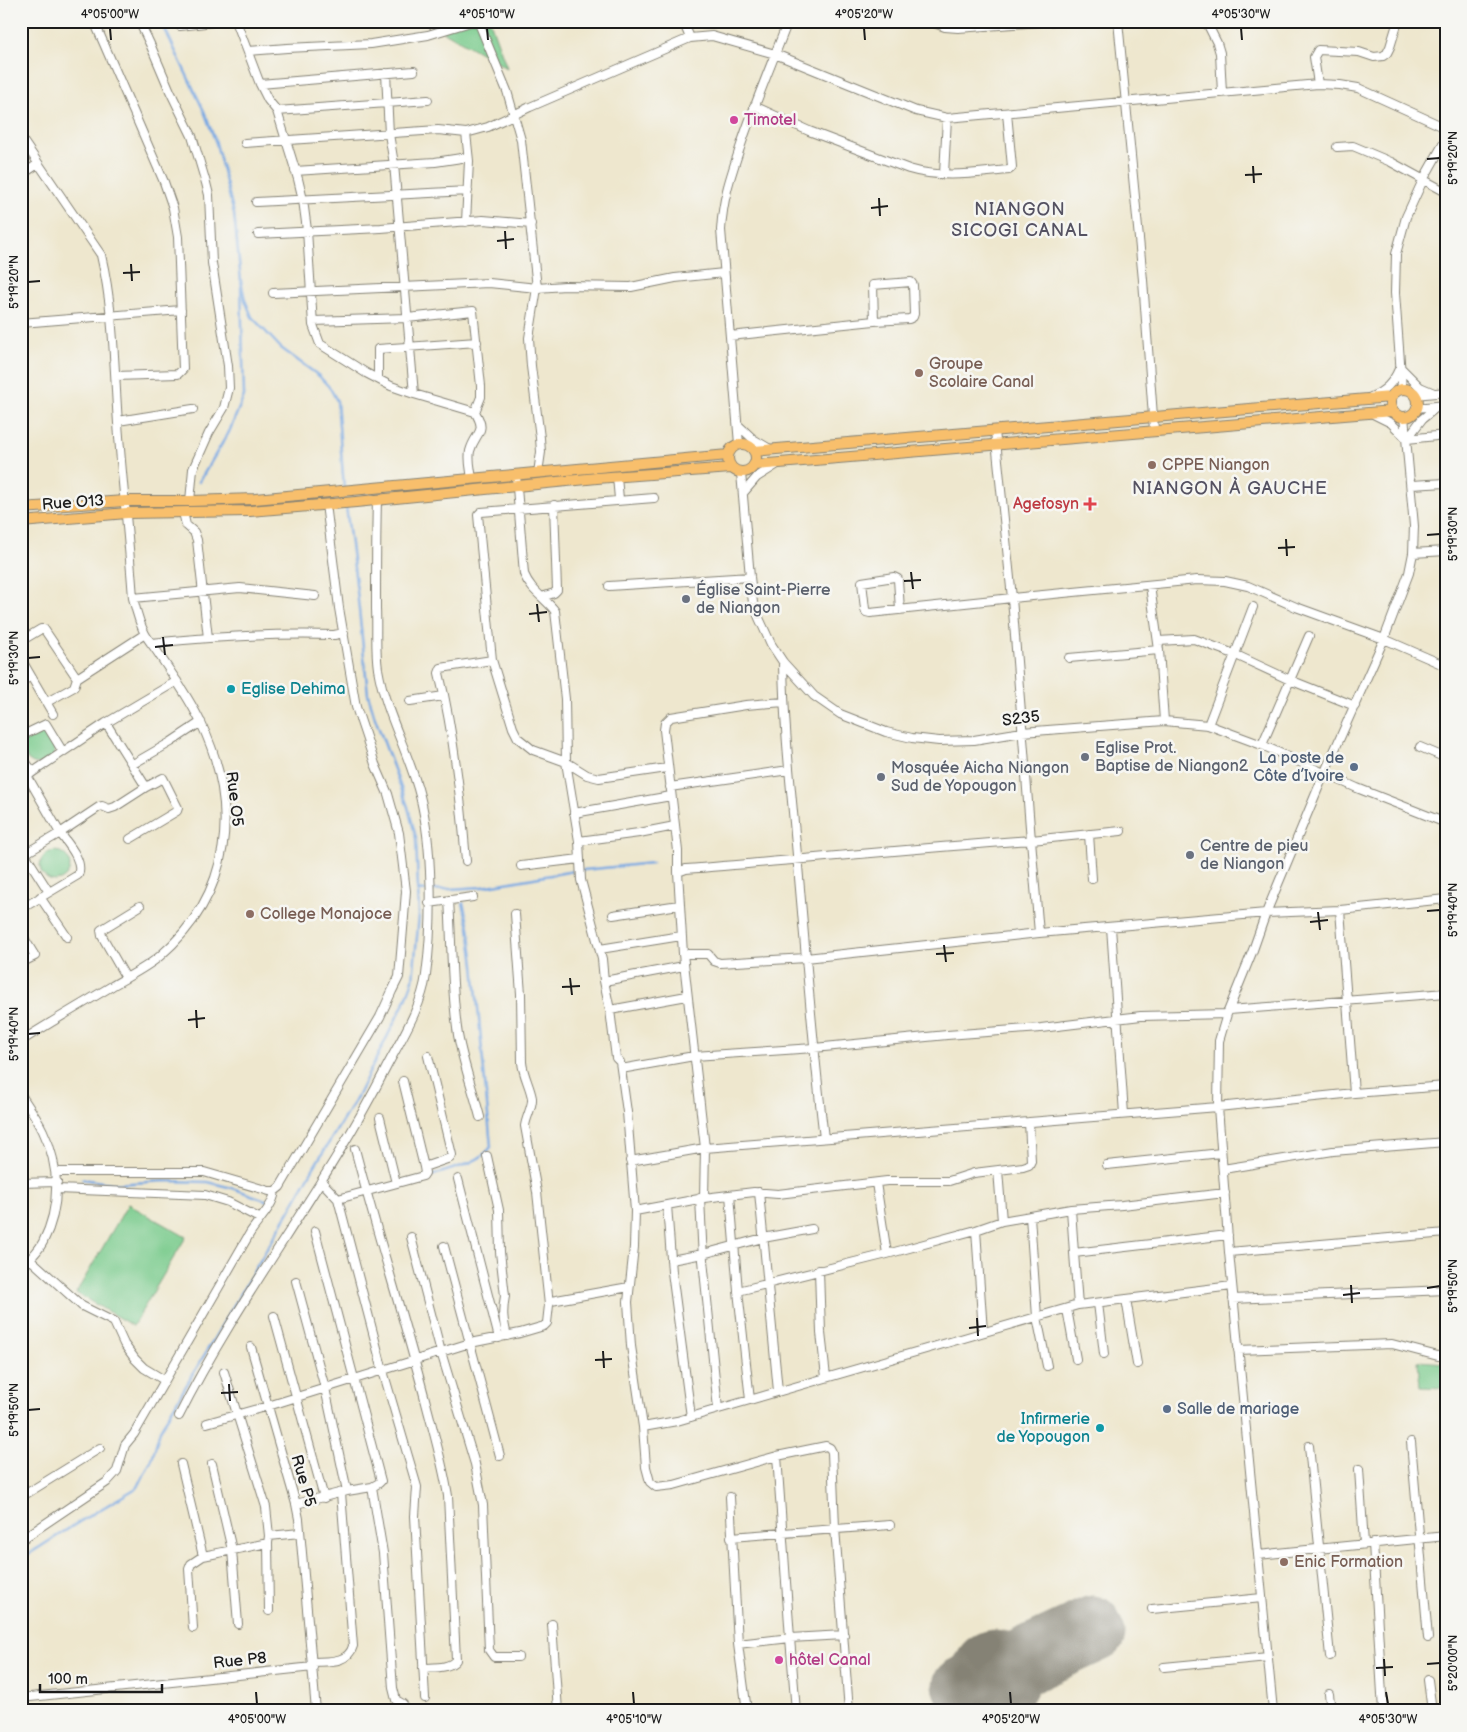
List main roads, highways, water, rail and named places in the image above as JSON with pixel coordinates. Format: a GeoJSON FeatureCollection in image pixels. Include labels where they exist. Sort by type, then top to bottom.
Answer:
{"type":"FeatureCollection","features":[{"type":"Feature","properties":{"kind":"main road"},"geometry":{"type":"LineString","coordinates":[[754,465],[1369,412],[1392,411],[1404,416],[1409,415],[1416,408],[1417,400],[1415,396],[1407,390],[1402,389],[1396,392],[1391,397],[1392,411]]}},
{"type":"Feature","properties":{"kind":"main road"},"geometry":{"type":"LineString","coordinates":[[754,451],[1391,397]]}},
{"type":"Feature","properties":{"kind":"main road"},"geometry":{"type":"LineString","coordinates":[[739,444],[745,444],[754,451],[756,455],[754,465],[747,472],[736,471],[731,468],[728,462],[728,455],[732,448],[739,444]]}},
{"type":"Feature","properties":{"kind":"main road"},"geometry":{"type":"LineString","coordinates":[[336,498],[355,491],[728,455]]}},
{"type":"Feature","properties":{"kind":"main road"},"geometry":{"type":"LineString","coordinates":[[336,498],[356,502],[731,468]]}},
{"type":"Feature","properties":{"kind":"main road","name":"Rue O13"},"geometry":{"type":"LineString","coordinates":[[21,508],[125,501],[190,502],[336,498]]}},
{"type":"Feature","properties":{"kind":"main road","name":"Rue O13"},"geometry":{"type":"LineString","coordinates":[[21,522],[127,514],[250,511],[326,504],[336,498]]}},
{"type":"Feature","properties":{"kind":"waterway"},"geometry":{"type":"LineString","coordinates":[[161,21],[204,111],[216,143],[234,214],[241,281],[245,300],[252,317],[281,348],[319,376],[330,388],[337,401],[344,488]]}},
{"type":"Feature","properties":{"kind":"waterway"},"geometry":{"type":"LineString","coordinates":[[199,482],[229,432],[244,396],[241,287]]}},
{"type":"Feature","properties":{"kind":"waterway"},"geometry":{"type":"LineString","coordinates":[[21,1559],[138,1487],[152,1459],[160,1430],[357,1097],[406,999],[413,980],[419,915],[416,838],[408,807],[368,694],[346,506]]}},
{"type":"Feature","properties":{"kind":"waterway"},"geometry":{"type":"LineString","coordinates":[[417,891],[482,887],[574,871],[652,863]]}},
{"type":"Feature","properties":{"kind":"waterway"},"geometry":{"type":"LineString","coordinates":[[425,1178],[478,1159],[491,1147],[474,965],[469,927],[463,903]]}},
{"type":"Feature","properties":{"kind":"waterway"},"geometry":{"type":"LineString","coordinates":[[82,1179],[116,1184],[164,1181],[208,1182],[232,1188],[268,1201]]}},
{"type":"Feature","properties":{"kind":"place","name":"Timotel"},"geometry":{"type":"Point","coordinates":[734,120]}},
{"type":"Feature","properties":{"kind":"place","name":"Groupe Scolaire Canal"},"geometry":{"type":"Point","coordinates":[919,373]}},
{"type":"Feature","properties":{"kind":"place","name":"CPPE Niangon"},"geometry":{"type":"Point","coordinates":[1152,465]}},
{"type":"Feature","properties":{"kind":"place","name":"Agefosyn"},"geometry":{"type":"Point","coordinates":[1090,504]}},
{"type":"Feature","properties":{"kind":"place","name":"Église Saint-Pierre de Niangon"},"geometry":{"type":"Point","coordinates":[686,599]}},
{"type":"Feature","properties":{"kind":"place","name":"Eglise Dehima"},"geometry":{"type":"Point","coordinates":[231,689]}},
{"type":"Feature","properties":{"kind":"place","name":"Eglise Prot. Baptise de Niangon2"},"geometry":{"type":"Point","coordinates":[1085,757]}},
{"type":"Feature","properties":{"kind":"place","name":"La poste de Côte d’Ivoire"},"geometry":{"type":"Point","coordinates":[1354,767]}},
{"type":"Feature","properties":{"kind":"place","name":"Mosquée Aicha Niangon Sud de Yopougon"},"geometry":{"type":"Point","coordinates":[881,777]}},
{"type":"Feature","properties":{"kind":"place","name":"Centre de pieu de Niangon"},"geometry":{"type":"Point","coordinates":[1190,855]}},
{"type":"Feature","properties":{"kind":"place","name":"College Monajoce"},"geometry":{"type":"Point","coordinates":[250,914]}},
{"type":"Feature","properties":{"kind":"place","name":"Salle de mariage"},"geometry":{"type":"Point","coordinates":[1167,1409]}},
{"type":"Feature","properties":{"kind":"place","name":"Infirmerie de Yopougon"},"geometry":{"type":"Point","coordinates":[1100,1428]}},
{"type":"Feature","properties":{"kind":"place","name":"Enic Formation"},"geometry":{"type":"Point","coordinates":[1284,1562]}},
{"type":"Feature","properties":{"kind":"place","name":"hôtel Canal"},"geometry":{"type":"Point","coordinates":[779,1660]}},
{"type":"Feature","properties":{"kind":"district","name":"NIANGON SICOGI CANAL"},"geometry":{"type":"Point","coordinates":[1020,219]}},
{"type":"Feature","properties":{"kind":"district","name":"NIANGON À GAUCHE"},"geometry":{"type":"Point","coordinates":[1230,488]}}]}
